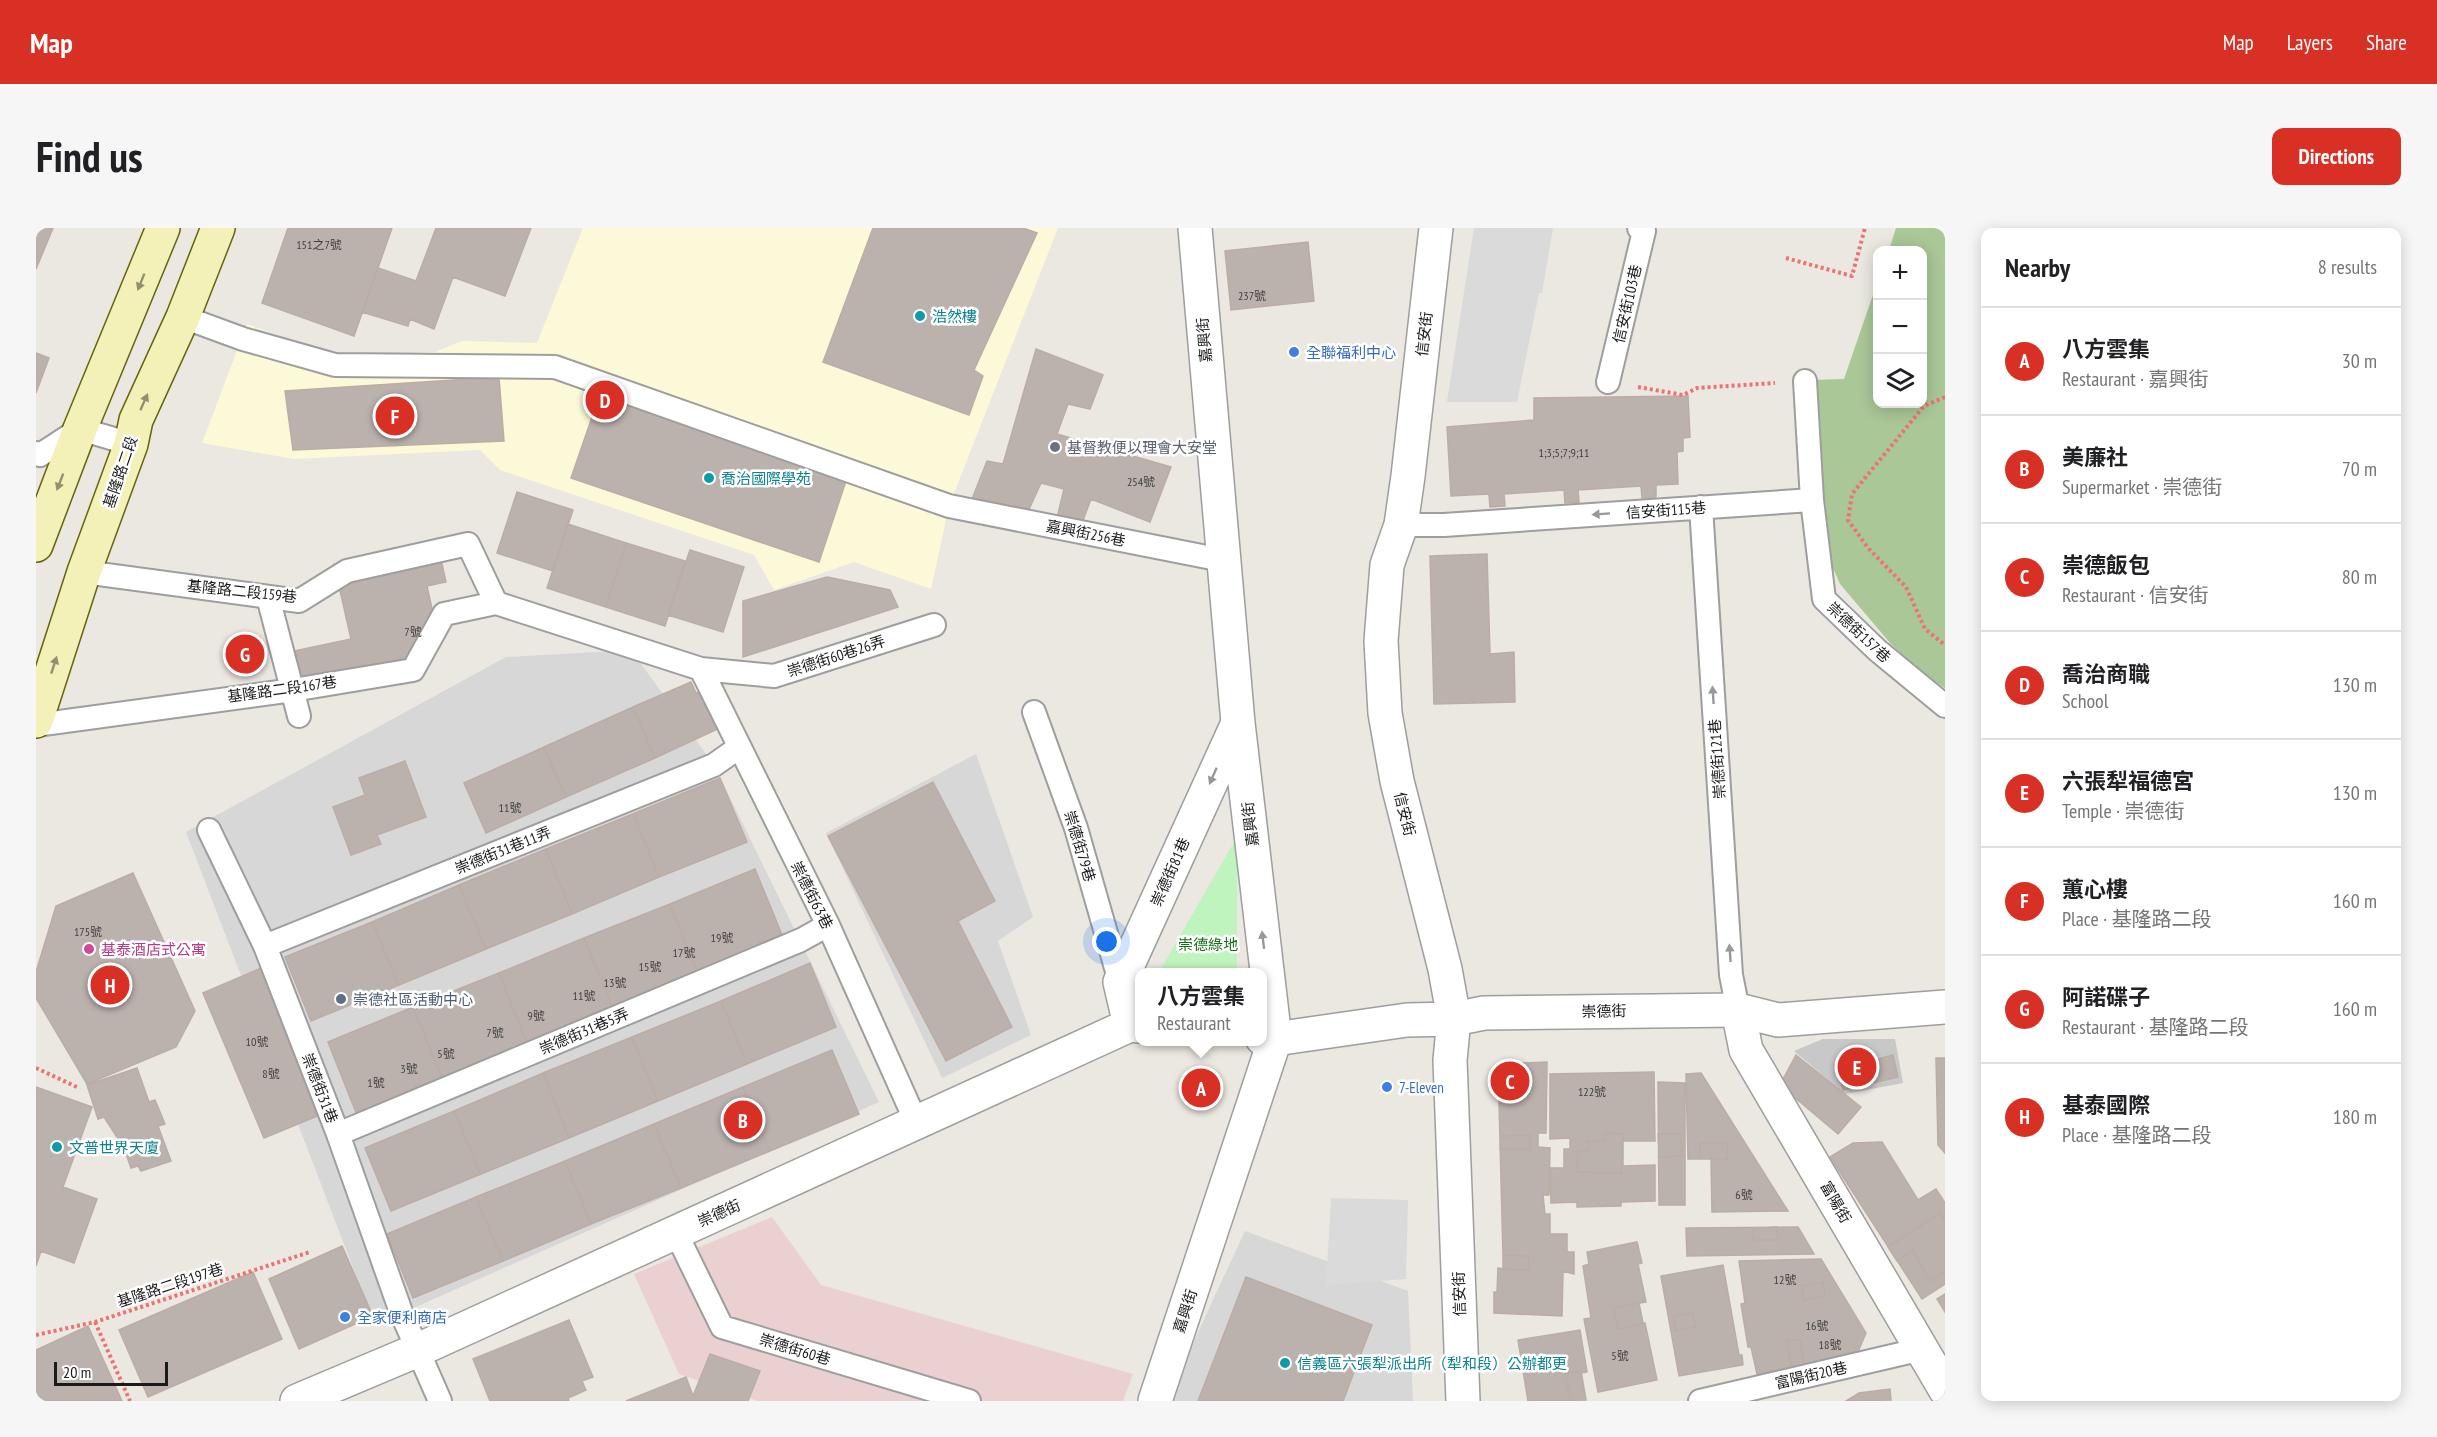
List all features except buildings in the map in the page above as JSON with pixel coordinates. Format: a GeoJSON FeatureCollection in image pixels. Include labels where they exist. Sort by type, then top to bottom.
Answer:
{"type":"FeatureCollection","features":[{"type":"Feature","properties":{"kind":"main road"},"geometry":{"type":"LineString","coordinates":[[36,545],[80,429],[163,228]]}},
{"type":"Feature","properties":{"kind":"main road","name":"基隆路二段"},"geometry":{"type":"LineString","coordinates":[[36,723],[84,572],[131,444],[136,420],[183,317],[218,228]]}},
{"type":"Feature","properties":{"kind":"street","name":"嘉興街"},"geometry":{"type":"LineString","coordinates":[[1195,228],[1222,560],[1262,968]]}},
{"type":"Feature","properties":{"kind":"street","name":"信安街"},"geometry":{"type":"LineString","coordinates":[[1436,228],[1401,525],[1387,565],[1381,641],[1385,713],[1397,781],[1445,969],[1454,1019],[1450,1060],[1463,1401]]}},
{"type":"Feature","properties":{"kind":"street","name":"崇德街81巷"},"geometry":{"type":"LineString","coordinates":[[1120,982],[1238,723]]}},
{"type":"Feature","properties":{"kind":"street"},"geometry":{"type":"LineString","coordinates":[[1120,982],[1135,1025]]}},
{"type":"Feature","properties":{"kind":"street","name":"崇德街"},"geometry":{"type":"LineString","coordinates":[[1269,1039],[1407,1020],[1454,1019],[1484,1013],[1738,1010],[1778,1020],[1945,1007]]}},
{"type":"Feature","properties":{"kind":"street","name":"富陽街"},"geometry":{"type":"LineString","coordinates":[[1738,1010],[1746,1050],[1945,1389]]}},
{"type":"Feature","properties":{"kind":"street","name":"嘉興街"},"geometry":{"type":"LineString","coordinates":[[1267,1019],[1269,1039]]}},
{"type":"Feature","properties":{"kind":"street","name":"崇德街"},"geometry":{"type":"LineString","coordinates":[[297,1401],[418,1350],[1135,1025]]}},
{"type":"Feature","properties":{"kind":"street","name":"嘉興街"},"geometry":{"type":"LineString","coordinates":[[1155,1401],[1267,1046]]}},
{"type":"Feature","properties":{"kind":"lane","name":"信安街103巷"},"geometry":{"type":"LineString","coordinates":[[1608,382],[1644,231],[1639,228]]}},
{"type":"Feature","properties":{"kind":"lane","name":"嘉興街256巷"},"geometry":{"type":"LineString","coordinates":[[183,317],[243,339],[335,365],[555,367],[949,506],[1222,560]]}},
{"type":"Feature","properties":{"kind":"lane"},"geometry":{"type":"LineString","coordinates":[[1805,381],[1812,500]]}},
{"type":"Feature","properties":{"kind":"lane"},"geometry":{"type":"LineString","coordinates":[[36,453],[40,455],[80,429],[131,444]]}},
{"type":"Feature","properties":{"kind":"lane","name":"信安街115巷"},"geometry":{"type":"LineString","coordinates":[[1401,525],[1444,525],[1812,500]]}},
{"type":"Feature","properties":{"kind":"lane","name":"崇德街157巷"},"geometry":{"type":"LineString","coordinates":[[1812,500],[1824,599],[1877,650],[1945,706]]}},
{"type":"Feature","properties":{"kind":"lane","name":"崇德街121巷"},"geometry":{"type":"LineString","coordinates":[[1701,507],[1731,975],[1738,1010]]}},
{"type":"Feature","properties":{"kind":"lane","name":"基隆路二段159巷"},"geometry":{"type":"LineString","coordinates":[[84,572],[299,601],[347,571],[468,544],[496,603]]}},
{"type":"Feature","properties":{"kind":"lane"},"geometry":{"type":"LineString","coordinates":[[268,597],[299,716]]}},
{"type":"Feature","properties":{"kind":"lane"},"geometry":{"type":"LineString","coordinates":[[496,603],[701,669]]}},
{"type":"Feature","properties":{"kind":"lane","name":"基隆路二段167巷"},"geometry":{"type":"LineString","coordinates":[[36,723],[293,690],[413,670],[444,614],[496,603]]}},
{"type":"Feature","properties":{"kind":"lane","name":"崇德街60巷26弄"},"geometry":{"type":"LineString","coordinates":[[701,669],[774,676],[934,625]]}},
{"type":"Feature","properties":{"kind":"lane","name":"崇德街63巷"},"geometry":{"type":"LineString","coordinates":[[701,669],[738,748],[828,925],[917,1124]]}},
{"type":"Feature","properties":{"kind":"lane","name":"崇德街79巷"},"geometry":{"type":"LineString","coordinates":[[1034,712],[1076,828],[1120,982]]}},
{"type":"Feature","properties":{"kind":"lane","name":"崇德街31巷11弄"},"geometry":{"type":"LineString","coordinates":[[265,946],[714,765],[738,748]]}},
{"type":"Feature","properties":{"kind":"lane","name":"崇德街31巷"},"geometry":{"type":"LineString","coordinates":[[209,830],[265,946],[338,1134],[401,1312],[440,1401]]}},
{"type":"Feature","properties":{"kind":"lane","name":"崇德街31巷5弄"},"geometry":{"type":"LineString","coordinates":[[338,1134],[801,940],[828,925]]}},
{"type":"Feature","properties":{"kind":"lane","name":"崇德街60巷"},"geometry":{"type":"LineString","coordinates":[[676,1233],[722,1327],[969,1401]]}},
{"type":"Feature","properties":{"kind":"lane","name":"富陽街20巷"},"geometry":{"type":"LineString","coordinates":[[1700,1401],[1922,1349]]}},
{"type":"Feature","properties":{"kind":"path"},"geometry":{"type":"LineString","coordinates":[[1786,258],[1852,276],[1865,228]]}},
{"type":"Feature","properties":{"kind":"path"},"geometry":{"type":"LineString","coordinates":[[1608,382],[1683,395],[1697,388],[1805,381]]}},
{"type":"Feature","properties":{"kind":"path"},"geometry":{"type":"LineString","coordinates":[[1945,397],[1924,406],[1852,494],[1848,520],[1868,548],[1906,587],[1925,629],[1945,645]]}},
{"type":"Feature","properties":{"kind":"path"},"geometry":{"type":"LineString","coordinates":[[36,1068],[79,1088]]}},
{"type":"Feature","properties":{"kind":"path","name":"基隆路二段197巷"},"geometry":{"type":"LineString","coordinates":[[36,1335],[95,1322],[310,1252]]}},
{"type":"Feature","properties":{"kind":"path"},"geometry":{"type":"LineString","coordinates":[[95,1322],[130,1401]]}},
{"type":"Feature","properties":{"kind":"shaded area"},"geometry":{"type":"Polygon","coordinates":[[[583,228],[1058,228],[949,506],[931,589],[854,562],[774,590],[754,555],[500,470],[480,450],[294,459],[202,443],[247,324],[334,356],[435,352],[462,341],[537,343],[583,228]]]}},
{"type":"Feature","properties":{"kind":"shaded area"},"geometry":{"type":"Polygon","coordinates":[[[1474,228],[1553,228],[1542,293],[1539,293],[1517,402],[1447,402],[1474,228]]]}},
{"type":"Feature","properties":{"kind":"shaded area"},"geometry":{"type":"Polygon","coordinates":[[[631,650],[714,765],[879,1102],[375,1325],[186,832],[506,657],[631,650]]]}},
{"type":"Feature","properties":{"kind":"shaded area"},"geometry":{"type":"Polygon","coordinates":[[[976,754],[1033,917],[998,941],[1031,1035],[942,1078],[826,833],[976,754]]]}},
{"type":"Feature","properties":{"kind":"shaded area"},"geometry":{"type":"Polygon","coordinates":[[[1823,1039],[1895,1039],[1903,1083],[1845,1094],[1794,1051],[1823,1039]]]}},
{"type":"Feature","properties":{"kind":"shaded area"},"geometry":{"type":"Polygon","coordinates":[[[1331,1198],[1408,1200],[1406,1279],[1326,1285],[1331,1198]]]}},
{"type":"Feature","properties":{"kind":"shaded area"},"geometry":{"type":"Polygon","coordinates":[[[772,1217],[821,1285],[1133,1374],[1123,1401],[758,1401],[679,1374],[634,1274],[772,1217]]]}},
{"type":"Feature","properties":{"kind":"shaded area","name":"信義區六張犁派出所（犁和段）公辦都更"},"geometry":{"type":"Polygon","coordinates":[[[1245,1231],[1408,1291],[1413,1401],[1166,1401],[1245,1231]]]}},
{"type":"Feature","properties":{"kind":"green space"},"geometry":{"type":"Polygon","coordinates":[[[1896,228],[1945,228],[1945,688],[1930,680],[1891,644],[1840,584],[1820,539],[1810,380],[1844,379],[1873,295],[1873,408],[1927,408],[1927,246],[1890,246],[1896,228]]]}},
{"type":"Feature","properties":{"kind":"green space","name":"崇德綠地"},"geometry":{"type":"Polygon","coordinates":[[[1237,837],[1237,968],[1161,968],[1237,837]]]}},
{"type":"Feature","properties":{"kind":"place","name":"浩然樓"},"geometry":{"type":"Point","coordinates":[920,316]}},
{"type":"Feature","properties":{"kind":"place","name":"全聯福利中心"},"geometry":{"type":"Point","coordinates":[1294,352]}},
{"type":"Feature","properties":{"kind":"place","name":"喬治商職"},"geometry":{"type":"Point","coordinates":[605,400]}},
{"type":"Feature","properties":{"kind":"place","name":"蕙心樓"},"geometry":{"type":"Point","coordinates":[395,416]}},
{"type":"Feature","properties":{"kind":"place","name":"基督教便以理會大安堂"},"geometry":{"type":"Point","coordinates":[1055,447]}},
{"type":"Feature","properties":{"kind":"place","name":"喬治國際學苑"},"geometry":{"type":"Point","coordinates":[709,478]}},
{"type":"Feature","properties":{"kind":"place","name":"阿諾碟子"},"geometry":{"type":"Point","coordinates":[245,654]}},
{"type":"Feature","properties":{"kind":"place","name":"基泰酒店式公寓"},"geometry":{"type":"Point","coordinates":[89,949]}},
{"type":"Feature","properties":{"kind":"place","name":"基泰國際"},"geometry":{"type":"Point","coordinates":[110,985]}},
{"type":"Feature","properties":{"kind":"place","name":"崇德社區活動中心"},"geometry":{"type":"Point","coordinates":[341,999]}},
{"type":"Feature","properties":{"kind":"place","name":"六張犁福德宮"},"geometry":{"type":"Point","coordinates":[1857,1067]}},
{"type":"Feature","properties":{"kind":"place","name":"崇德飯包"},"geometry":{"type":"Point","coordinates":[1510,1081]}},
{"type":"Feature","properties":{"kind":"place","name":"7-Eleven"},"geometry":{"type":"Point","coordinates":[1387,1087]}},
{"type":"Feature","properties":{"kind":"place","name":"八方雲集"},"geometry":{"type":"Point","coordinates":[1201,1088]}},
{"type":"Feature","properties":{"kind":"place","name":"美廉社"},"geometry":{"type":"Point","coordinates":[743,1120]}},
{"type":"Feature","properties":{"kind":"place","name":"文普世界天廈"},"geometry":{"type":"Point","coordinates":[57,1147]}},
{"type":"Feature","properties":{"kind":"place","name":"全家便利商店"},"geometry":{"type":"Point","coordinates":[345,1317]}},
{"type":"Feature","properties":{"kind":"place","name":"信義區六張犁派出所（犁和段）公辦都更"},"geometry":{"type":"Point","coordinates":[1285,1363]}}]}
